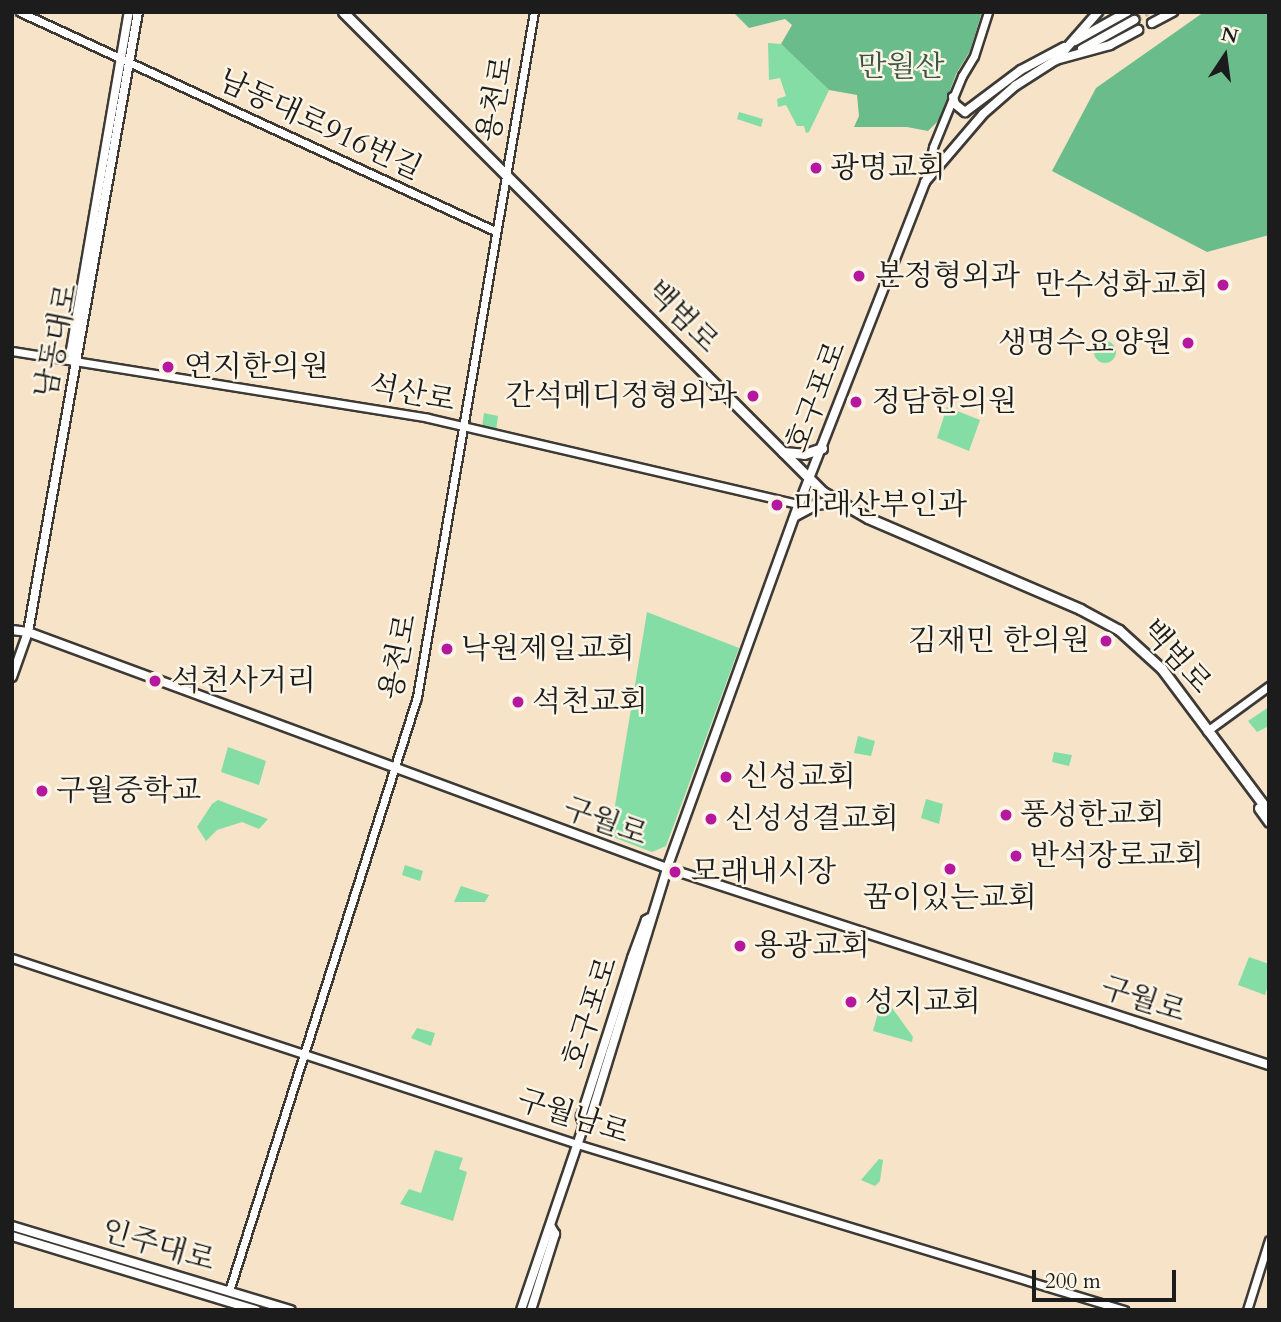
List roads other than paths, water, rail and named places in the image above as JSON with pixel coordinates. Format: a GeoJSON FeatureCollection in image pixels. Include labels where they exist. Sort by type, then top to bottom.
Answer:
{"type":"FeatureCollection","features":[{"type":"Feature","properties":{"kind":"main road"},"geometry":{"type":"LineString","coordinates":[[125,62],[129,12]]}},
{"type":"Feature","properties":{"kind":"main road"},"geometry":{"type":"LineString","coordinates":[[125,62],[138,12]]}},
{"type":"Feature","properties":{"kind":"main road","name":"백범로"},"geometry":{"type":"LineString","coordinates":[[343,12],[810,480],[867,518],[1080,609],[1119,631],[1162,669],[1269,812]]}},
{"type":"Feature","properties":{"kind":"main road","name":"호구포로"},"geometry":{"type":"LineString","coordinates":[[1056,60],[1098,12]]}},
{"type":"Feature","properties":{"kind":"main road","name":"호구포로"},"geometry":{"type":"LineString","coordinates":[[1069,45],[1128,12]]}},
{"type":"Feature","properties":{"kind":"main road"},"geometry":{"type":"LineString","coordinates":[[1153,23],[1172,12]]}},
{"type":"Feature","properties":{"kind":"main road","name":"호구포로"},"geometry":{"type":"LineString","coordinates":[[1070,56],[1133,20]]}},
{"type":"Feature","properties":{"kind":"main road","name":"호구포로"},"geometry":{"type":"LineString","coordinates":[[521,1310],[545,1231],[551,1227],[577,1144],[584,1125],[590,1119],[667,868],[799,503],[925,182],[983,114],[1015,86],[1056,60],[1110,45],[1138,30]]}},
{"type":"Feature","properties":{"kind":"main road"},"geometry":{"type":"LineString","coordinates":[[953,97],[955,104],[965,111],[1021,70],[1069,45]]}},
{"type":"Feature","properties":{"kind":"main road","name":"남동대로"},"geometry":{"type":"LineString","coordinates":[[12,677],[28,632],[74,362],[71,350],[125,62]]}},
{"type":"Feature","properties":{"kind":"main road"},"geometry":{"type":"LineString","coordinates":[[782,452],[804,454],[822,447]]}},
{"type":"Feature","properties":{"kind":"main road"},"geometry":{"type":"LineString","coordinates":[[795,515],[816,504],[838,501]]}},
{"type":"Feature","properties":{"kind":"main road","name":"구월로"},"geometry":{"type":"LineString","coordinates":[[12,630],[28,632],[667,868],[1269,1065]]}},
{"type":"Feature","properties":{"kind":"main road","name":"백범로"},"geometry":{"type":"LineString","coordinates":[[1220,749],[1221,757],[1269,822]]}},
{"type":"Feature","properties":{"kind":"main road","name":"인주대로"},"geometry":{"type":"LineString","coordinates":[[12,1226],[291,1310]]}},
{"type":"Feature","properties":{"kind":"main road","name":"호구포로"},"geometry":{"type":"LineString","coordinates":[[531,1310],[555,1234],[551,1227]]}},
{"type":"Feature","properties":{"kind":"main road","name":"인주대로"},"geometry":{"type":"LineString","coordinates":[[12,1236],[256,1310]]}},
{"type":"Feature","properties":{"kind":"street","name":"남동대로916번길"},"geometry":{"type":"LineString","coordinates":[[20,12],[495,230]]}},
{"type":"Feature","properties":{"kind":"street","name":"용천로"},"geometry":{"type":"LineString","coordinates":[[229,1290],[417,697],[534,12]]}},
{"type":"Feature","properties":{"kind":"street"},"geometry":{"type":"LineString","coordinates":[[925,182],[933,147],[953,97],[974,56],[988,12]]}},
{"type":"Feature","properties":{"kind":"street","name":"석산로"},"geometry":{"type":"LineString","coordinates":[[12,351],[407,414],[799,503]]}},
{"type":"Feature","properties":{"kind":"street"},"geometry":{"type":"LineString","coordinates":[[1207,731],[1269,686]]}},
{"type":"Feature","properties":{"kind":"street","name":"구월남로"},"geometry":{"type":"LineString","coordinates":[[12,958],[305,1052],[577,1144],[1124,1310]]}},
{"type":"Feature","properties":{"kind":"street"},"geometry":{"type":"LineString","coordinates":[[1247,1310],[1269,1240]]}},
{"type":"Feature","properties":{"kind":"tunnel"},"geometry":{"type":"LineString","coordinates":[[1134,20],[1147,12]]}},
{"type":"Feature","properties":{"kind":"place","name":"광명교회"},"geometry":{"type":"Point","coordinates":[816,168]}},
{"type":"Feature","properties":{"kind":"place","name":"본정형외과"},"geometry":{"type":"Point","coordinates":[859,276]}},
{"type":"Feature","properties":{"kind":"place","name":"만수성화교회"},"geometry":{"type":"Point","coordinates":[1223,285]}},
{"type":"Feature","properties":{"kind":"place","name":"생명수요양원"},"geometry":{"type":"Point","coordinates":[1188,343]}},
{"type":"Feature","properties":{"kind":"place","name":"연지한의원"},"geometry":{"type":"Point","coordinates":[168,367]}},
{"type":"Feature","properties":{"kind":"place","name":"간석메디정형외과"},"geometry":{"type":"Point","coordinates":[753,396]}},
{"type":"Feature","properties":{"kind":"place","name":"정담한의원"},"geometry":{"type":"Point","coordinates":[856,402]}},
{"type":"Feature","properties":{"kind":"place","name":"미래산부인과"},"geometry":{"type":"Point","coordinates":[777,505]}},
{"type":"Feature","properties":{"kind":"place","name":"김재민 한의원"},"geometry":{"type":"Point","coordinates":[1106,641]}},
{"type":"Feature","properties":{"kind":"place","name":"낙원제일교회"},"geometry":{"type":"Point","coordinates":[447,649]}},
{"type":"Feature","properties":{"kind":"place","name":"석천사거리"},"geometry":{"type":"Point","coordinates":[155,681]}},
{"type":"Feature","properties":{"kind":"place","name":"석천교회"},"geometry":{"type":"Point","coordinates":[518,702]}},
{"type":"Feature","properties":{"kind":"place","name":"신성교회"},"geometry":{"type":"Point","coordinates":[726,777]}},
{"type":"Feature","properties":{"kind":"place","name":"구월중학교"},"geometry":{"type":"Point","coordinates":[42,791]}},
{"type":"Feature","properties":{"kind":"place","name":"풍성한교회"},"geometry":{"type":"Point","coordinates":[1006,815]}},
{"type":"Feature","properties":{"kind":"place","name":"신성성결교회"},"geometry":{"type":"Point","coordinates":[711,819]}},
{"type":"Feature","properties":{"kind":"place","name":"반석장로교회"},"geometry":{"type":"Point","coordinates":[1016,856]}},
{"type":"Feature","properties":{"kind":"place","name":"꿈이있는교회"},"geometry":{"type":"Point","coordinates":[950,869]}},
{"type":"Feature","properties":{"kind":"place","name":"모래내시장"},"geometry":{"type":"Point","coordinates":[675,872]}},
{"type":"Feature","properties":{"kind":"place","name":"용광교회"},"geometry":{"type":"Point","coordinates":[740,946]}},
{"type":"Feature","properties":{"kind":"place","name":"성지교회"},"geometry":{"type":"Point","coordinates":[851,1002]}},
{"type":"Feature","properties":{"kind":"park label","name":"만월산"},"geometry":{"type":"Point","coordinates":[901,67]}}]}
